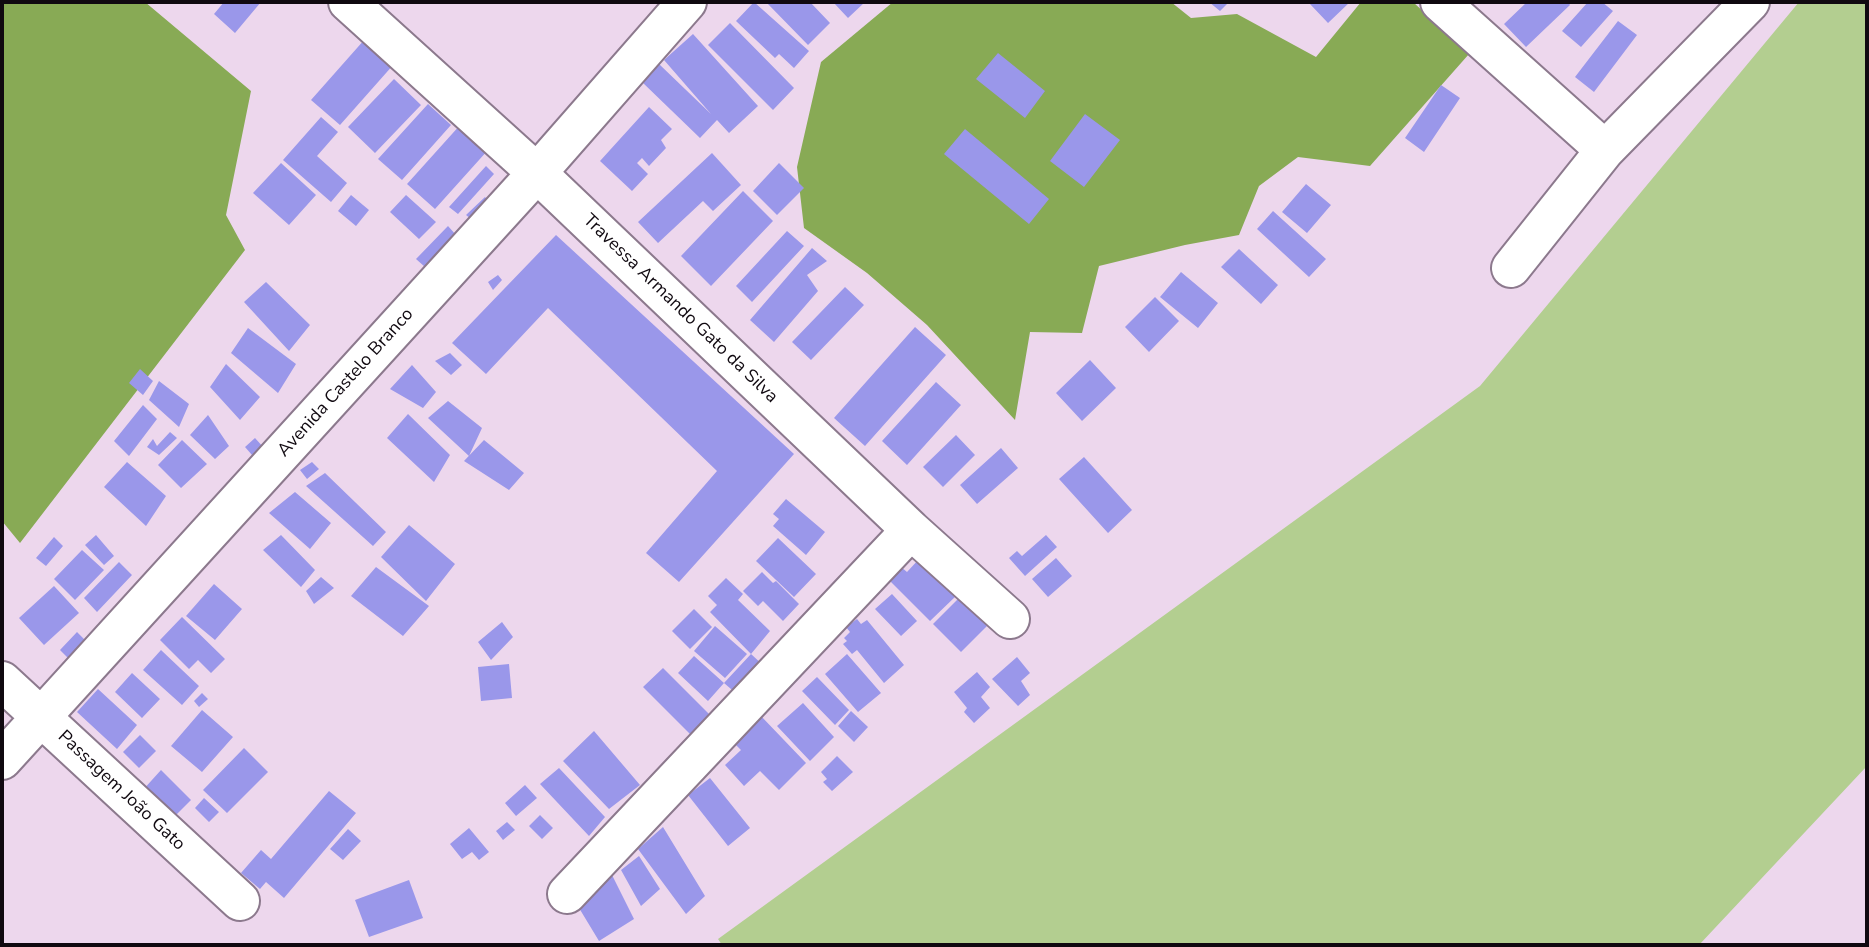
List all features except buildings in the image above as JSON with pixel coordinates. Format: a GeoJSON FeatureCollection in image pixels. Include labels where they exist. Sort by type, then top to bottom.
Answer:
{"type":"FeatureCollection","features":[{"type":"Feature","properties":{"kind":"street","name":"Travessa Armando Gato da Silva"},"geometry":{"type":"LineString","coordinates":[[348,2],[537,173],[911,530],[1010,619]]}},
{"type":"Feature","properties":{"kind":"street","name":"Avenida Castelo Branco"},"geometry":{"type":"LineString","coordinates":[[2,760],[537,173],[687,2]]}},
{"type":"Feature","properties":{"kind":"street"},"geometry":{"type":"LineString","coordinates":[[1440,2],[1605,150]]}},
{"type":"Feature","properties":{"kind":"street"},"geometry":{"type":"LineString","coordinates":[[1511,268],[1605,150],[1750,2]]}},
{"type":"Feature","properties":{"kind":"street"},"geometry":{"type":"LineString","coordinates":[[567,894],[911,530]]}},
{"type":"Feature","properties":{"kind":"street","name":"Passagem João Gato"},"geometry":{"type":"LineString","coordinates":[[2,681],[240,901]]}},
{"type":"Feature","properties":{"kind":"green space"},"geometry":{"type":"Polygon","coordinates":[[[2,2],[145,2],[251,91],[226,215],[245,250],[20,543],[2,521],[2,2]]]}},
{"type":"Feature","properties":{"kind":"green space"},"geometry":{"type":"Polygon","coordinates":[[[893,2],[1171,2],[1191,18],[1237,14],[1316,57],[1361,2],[1413,2],[1469,54],[1370,166],[1298,157],[1259,186],[1239,235],[1099,266],[1082,333],[1030,332],[1015,420],[927,325],[867,273],[804,228],[797,167],[821,62],[893,2]]]}},
{"type":"Feature","properties":{"kind":"green space"},"geometry":{"type":"Polygon","coordinates":[[[1799,2],[1867,2],[1867,766],[1699,945],[722,945],[718,939],[1480,386],[1799,2]]]}}]}
